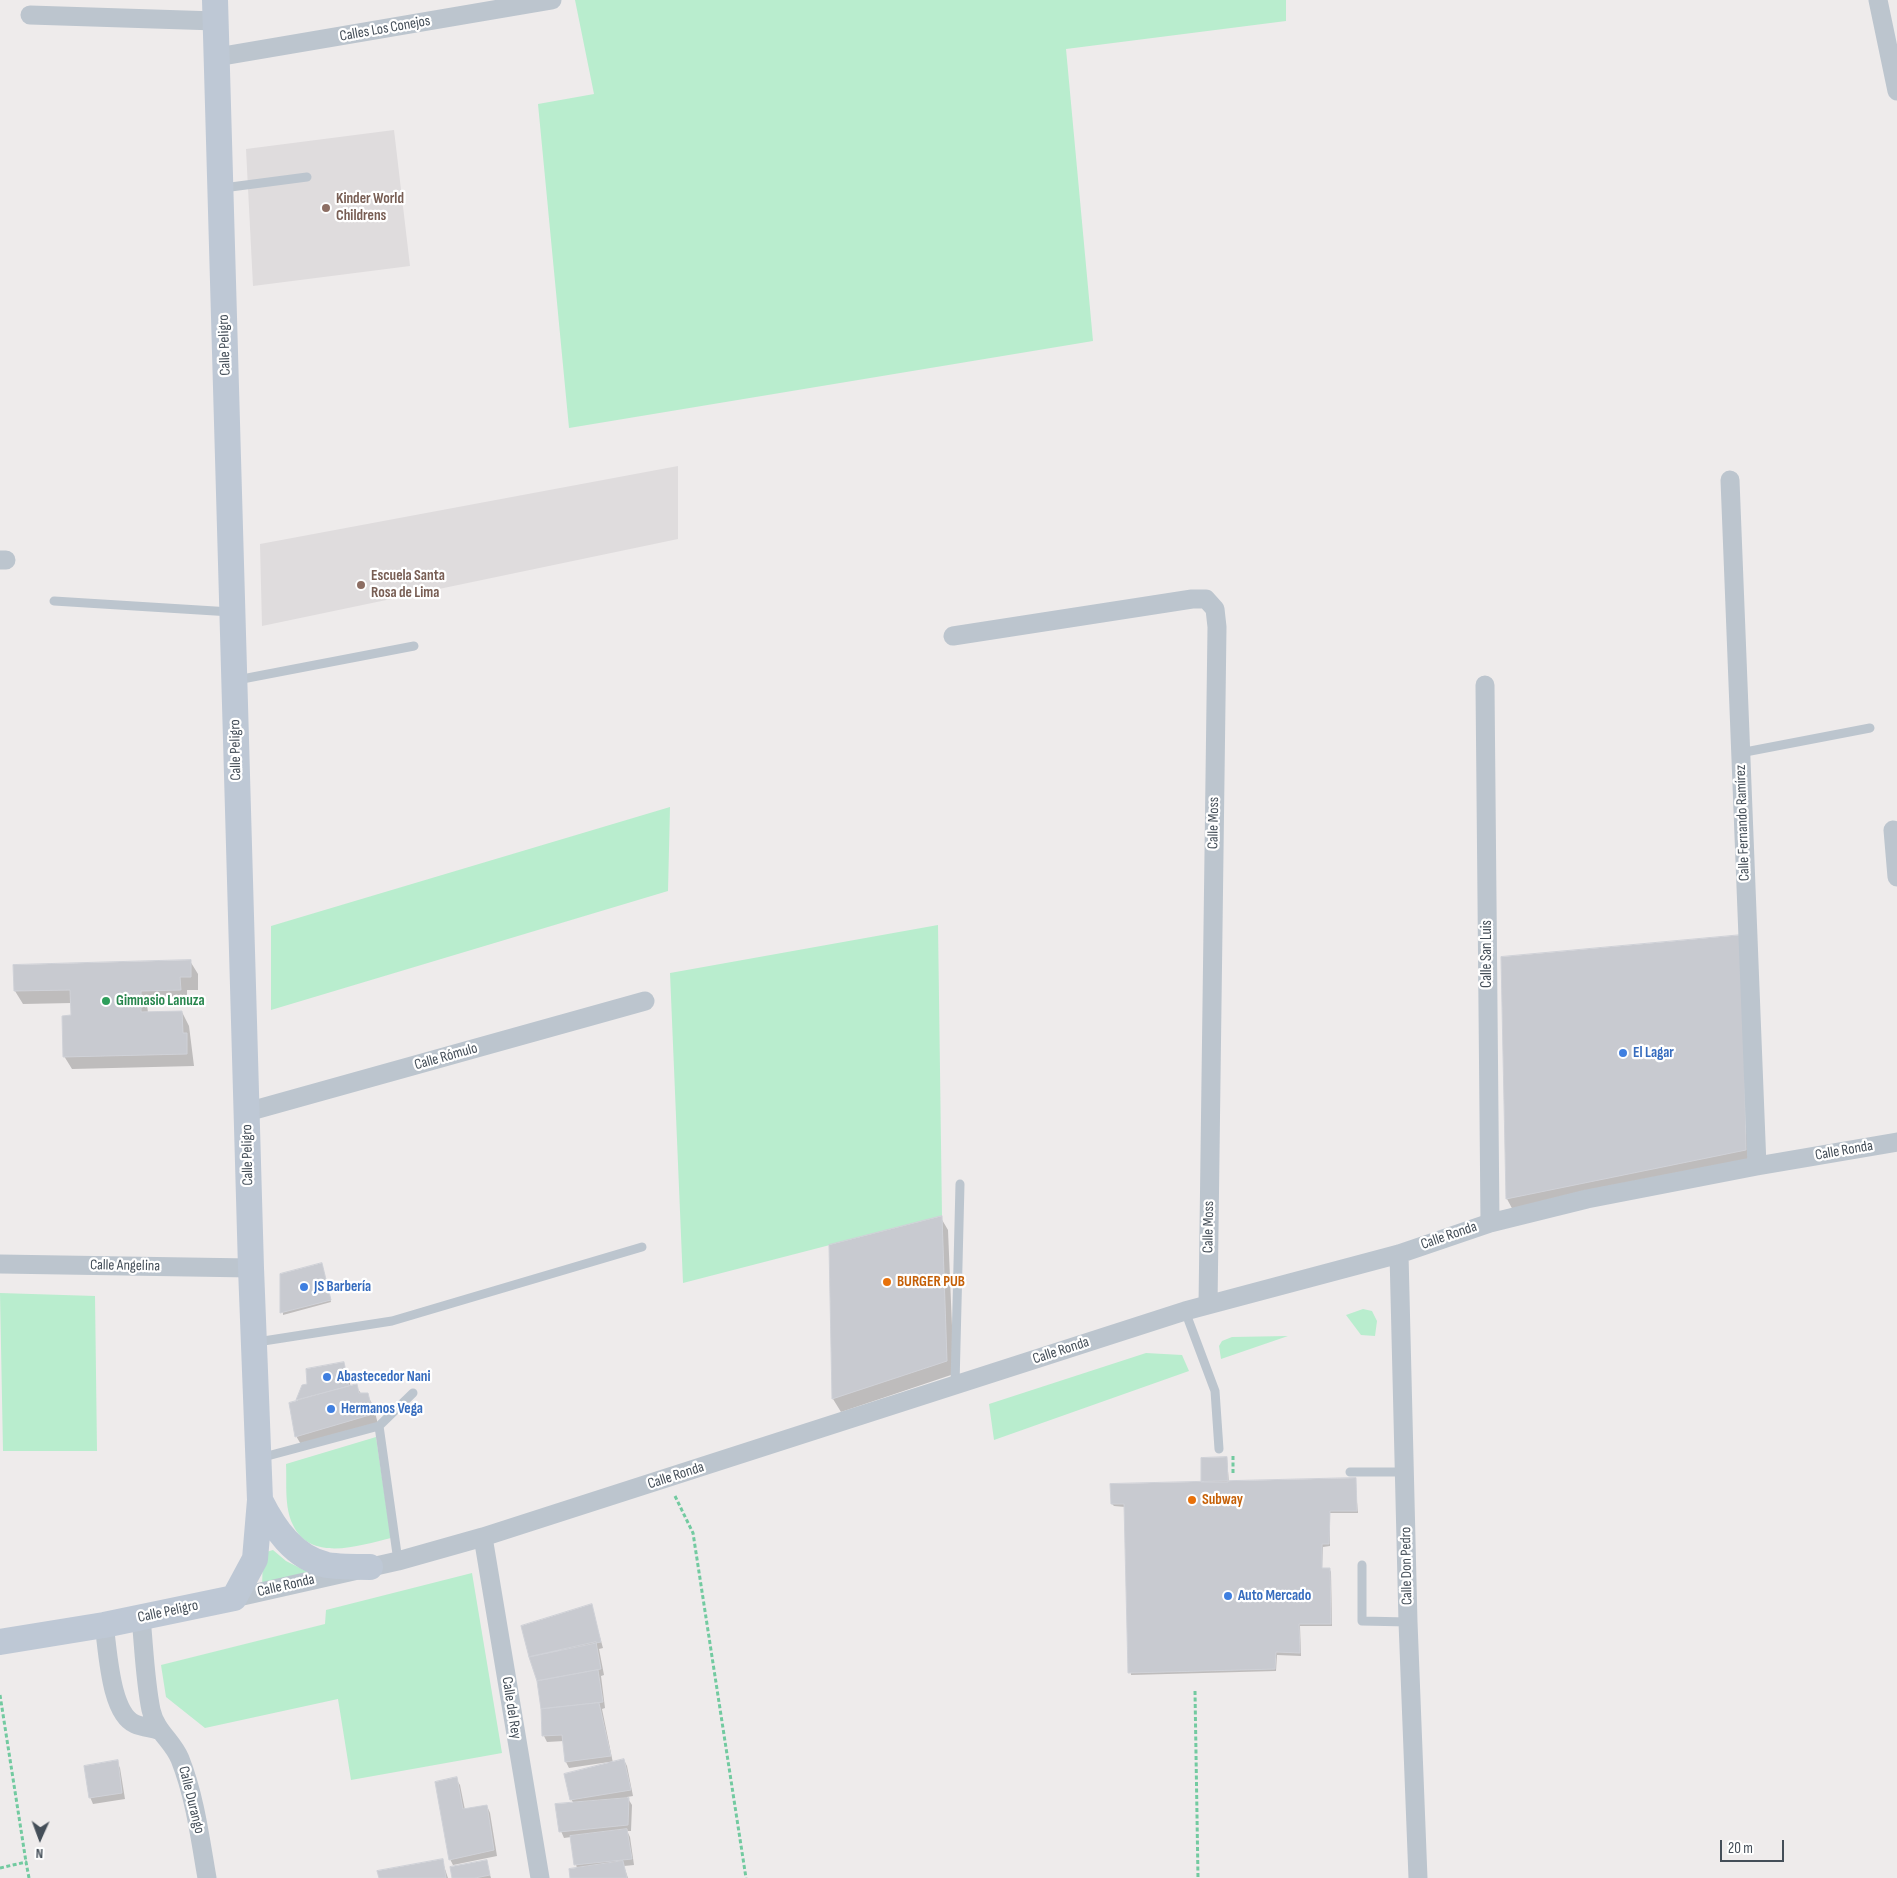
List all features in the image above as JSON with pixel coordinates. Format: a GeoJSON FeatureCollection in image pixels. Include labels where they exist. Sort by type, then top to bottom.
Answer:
{"type":"FeatureCollection","features":[{"type":"Feature","properties":{"kind":"main road","name":"Calle Peligro"},"geometry":{"type":"LineString","coordinates":[[0,1642],[104,1625],[234,1598],[255,1559],[260,1500],[251,1268],[216,10]]}},
{"type":"Feature","properties":{"kind":"main road","name":"Calle Peligro"},"geometry":{"type":"LineString","coordinates":[[260,1500],[275,1528],[294,1548],[327,1565],[370,1567]]}},
{"type":"Feature","properties":{"kind":"street","name":"Calles Los Conejos"},"geometry":{"type":"LineString","coordinates":[[217,57],[552,0]]}},
{"type":"Feature","properties":{"kind":"street"},"geometry":{"type":"LineString","coordinates":[[1878,0],[1897,90]]}},
{"type":"Feature","properties":{"kind":"street"},"geometry":{"type":"LineString","coordinates":[[30,15],[216,10]]}},
{"type":"Feature","properties":{"kind":"street","name":"Calle Fernando Ramírez"},"geometry":{"type":"LineString","coordinates":[[1730,480],[1757,1166]]}},
{"type":"Feature","properties":{"kind":"street","name":"Calle Moss"},"geometry":{"type":"LineString","coordinates":[[953,636],[1192,599],[1206,599],[1214,609],[1217,627],[1208,1304]]}},
{"type":"Feature","properties":{"kind":"street","name":"Calle San Luis"},"geometry":{"type":"LineString","coordinates":[[1485,685],[1490,1223]]}},
{"type":"Feature","properties":{"kind":"street"},"geometry":{"type":"LineString","coordinates":[[1893,830],[1897,877]]}},
{"type":"Feature","properties":{"kind":"street","name":"Calle Rómulo"},"geometry":{"type":"LineString","coordinates":[[247,1112],[644,1001]]}},
{"type":"Feature","properties":{"kind":"street","name":"Calle Ronda"},"geometry":{"type":"LineString","coordinates":[[234,1598],[398,1561],[483,1537],[1208,1304],[1398,1254],[1490,1223],[1587,1199],[1757,1166],[1897,1142]]}},
{"type":"Feature","properties":{"kind":"street","name":"Calle Don Pedro"},"geometry":{"type":"LineString","coordinates":[[1398,1254],[1408,1622],[1418,1878]]}},
{"type":"Feature","properties":{"kind":"street","name":"Calle Angelina"},"geometry":{"type":"LineString","coordinates":[[0,1264],[251,1268]]}},
{"type":"Feature","properties":{"kind":"street","name":"Calle del Rey"},"geometry":{"type":"LineString","coordinates":[[483,1537],[540,1878]]}},
{"type":"Feature","properties":{"kind":"street","name":"Calle Durango"},"geometry":{"type":"LineString","coordinates":[[141,1618],[151,1710],[158,1730],[179,1756],[186,1775],[196,1814],[207,1878]]}},
{"type":"Feature","properties":{"kind":"street"},"geometry":{"type":"LineString","coordinates":[[104,1625],[115,1698],[123,1713],[134,1724],[158,1730]]}},
{"type":"Feature","properties":{"kind":"lane"},"geometry":{"type":"LineString","coordinates":[[220,188],[308,177]]}},
{"type":"Feature","properties":{"kind":"lane"},"geometry":{"type":"LineString","coordinates":[[54,601],[233,612]]}},
{"type":"Feature","properties":{"kind":"lane"},"geometry":{"type":"LineString","coordinates":[[235,680],[414,646]]}},
{"type":"Feature","properties":{"kind":"lane"},"geometry":{"type":"LineString","coordinates":[[1740,753],[1870,728]]}},
{"type":"Feature","properties":{"kind":"lane"},"geometry":{"type":"LineString","coordinates":[[955,1386],[960,1184]]}},
{"type":"Feature","properties":{"kind":"lane"},"geometry":{"type":"LineString","coordinates":[[254,1343],[392,1322],[642,1247]]}},
{"type":"Feature","properties":{"kind":"lane"},"geometry":{"type":"LineString","coordinates":[[1185,1312],[1215,1391],[1219,1449]]}},
{"type":"Feature","properties":{"kind":"lane"},"geometry":{"type":"LineString","coordinates":[[258,1459],[379,1426],[412,1393]]}},
{"type":"Feature","properties":{"kind":"lane"},"geometry":{"type":"LineString","coordinates":[[379,1426],[398,1561]]}},
{"type":"Feature","properties":{"kind":"lane"},"geometry":{"type":"LineString","coordinates":[[1350,1472],[1405,1472]]}},
{"type":"Feature","properties":{"kind":"lane"},"geometry":{"type":"LineString","coordinates":[[1362,1565],[1362,1621],[1408,1622]]}},
{"type":"Feature","properties":{"kind":"path"},"geometry":{"type":"LineString","coordinates":[[668,1479],[693,1533],[746,1878]]}},
{"type":"Feature","properties":{"kind":"path"},"geometry":{"type":"LineString","coordinates":[[1195,1692],[1198,1878]]}},
{"type":"Feature","properties":{"kind":"path"},"geometry":{"type":"LineString","coordinates":[[0,1695],[29,1878]]}},
{"type":"Feature","properties":{"kind":"path"},"geometry":{"type":"LineString","coordinates":[[0,1868],[26,1862]]}},
{"type":"Feature","properties":{"kind":"shaded area","name":"Kinder World Childrens"},"geometry":{"type":"Polygon","coordinates":[[[394,130],[410,266],[253,286],[246,149],[394,130]]]}},
{"type":"Feature","properties":{"kind":"shaded area","name":"Escuela Santa Rosa de Lima"},"geometry":{"type":"Polygon","coordinates":[[[678,466],[678,539],[262,626],[260,544],[678,466]]]}},
{"type":"Feature","properties":{"kind":"green space"},"geometry":{"type":"Polygon","coordinates":[[[575,0],[1286,0],[1286,21],[1066,49],[1093,341],[569,428],[538,104],[594,94],[575,0]]]}},
{"type":"Feature","properties":{"kind":"green space"},"geometry":{"type":"Polygon","coordinates":[[[670,807],[668,891],[271,1010],[271,926],[670,807]]]}},
{"type":"Feature","properties":{"kind":"green space"},"geometry":{"type":"Polygon","coordinates":[[[938,925],[942,1216],[683,1283],[670,973],[938,925]]]}},
{"type":"Feature","properties":{"kind":"green space"},"geometry":{"type":"Polygon","coordinates":[[[0,1293],[95,1296],[97,1451],[3,1451],[0,1293]]]}},
{"type":"Feature","properties":{"kind":"green space"},"geometry":{"type":"Polygon","coordinates":[[[1363,1309],[1372,1311],[1377,1321],[1375,1336],[1361,1335],[1346,1315],[1363,1309]]]}},
{"type":"Feature","properties":{"kind":"green space"},"geometry":{"type":"Polygon","coordinates":[[[1288,1336],[1221,1359],[1219,1346],[1222,1341],[1232,1337],[1288,1336]]]}},
{"type":"Feature","properties":{"kind":"green space"},"geometry":{"type":"Polygon","coordinates":[[[1146,1353],[1182,1355],[1189,1371],[994,1440],[989,1404],[1146,1353]]]}},
{"type":"Feature","properties":{"kind":"green space"},"geometry":{"type":"Polygon","coordinates":[[[376,1437],[391,1538],[352,1547],[324,1548],[312,1544],[301,1537],[293,1525],[288,1511],[286,1464],[376,1437]]]}},
{"type":"Feature","properties":{"kind":"green space"},"geometry":{"type":"Polygon","coordinates":[[[273,1550],[286,1561],[316,1576],[262,1589],[263,1553],[273,1550]]]}},
{"type":"Feature","properties":{"kind":"green space"},"geometry":{"type":"Polygon","coordinates":[[[472,1573],[502,1753],[351,1780],[338,1699],[205,1728],[166,1697],[161,1665],[325,1624],[326,1610],[472,1573]]]}},
{"type":"Feature","properties":{"kind":"building","name":"El Lagar"},"geometry":{"type":"Polygon","coordinates":[[[1742,935],[1746,1150],[1506,1199],[1501,957],[1742,935]]]}},
{"type":"Feature","properties":{"kind":"building","name":"Gimnasio Lanuza"},"geometry":{"type":"Polygon","coordinates":[[[191,960],[191,977],[180,977],[181,990],[141,991],[141,1012],[182,1011],[183,1033],[187,1033],[187,1054],[63,1057],[62,1016],[71,1015],[70,990],[14,991],[13,965],[191,960]]]}},
{"type":"Feature","properties":{"kind":"building","name":"BURGER PUB"},"geometry":{"type":"Polygon","coordinates":[[[942,1216],[947,1361],[832,1399],[829,1245],[942,1216]]]}},
{"type":"Feature","properties":{"kind":"building","name":"JS Barbería"},"geometry":{"type":"Polygon","coordinates":[[[322,1263],[331,1300],[280,1313],[280,1274],[322,1263]]]}},
{"type":"Feature","properties":{"kind":"building","name":"Abastecedor Nani"},"geometry":{"type":"Polygon","coordinates":[[[344,1362],[349,1386],[296,1400],[302,1385],[307,1384],[306,1369],[344,1362]]]}},
{"type":"Feature","properties":{"kind":"building","name":"Hermanos Vega"},"geometry":{"type":"Polygon","coordinates":[[[357,1384],[359,1393],[368,1393],[373,1414],[295,1437],[289,1403],[357,1384]]]}},
{"type":"Feature","properties":{"kind":"building"},"geometry":{"type":"Polygon","coordinates":[[[1227,1457],[1228,1482],[1201,1482],[1201,1458],[1227,1457]]]}},
{"type":"Feature","properties":{"kind":"building","name":"Auto Mercado"},"geometry":{"type":"Polygon","coordinates":[[[1356,1478],[1357,1511],[1330,1511],[1329,1544],[1322,1544],[1322,1568],[1330,1568],[1331,1624],[1299,1624],[1300,1653],[1276,1652],[1275,1669],[1128,1673],[1124,1504],[1111,1504],[1110,1484],[1356,1478]]]}},
{"type":"Feature","properties":{"kind":"building"},"geometry":{"type":"Polygon","coordinates":[[[592,1604],[601,1642],[529,1657],[521,1626],[592,1604]]]}},
{"type":"Feature","properties":{"kind":"building"},"geometry":{"type":"Polygon","coordinates":[[[596,1642],[601,1669],[537,1681],[529,1657],[596,1642]]]}},
{"type":"Feature","properties":{"kind":"building"},"geometry":{"type":"Polygon","coordinates":[[[598,1670],[603,1702],[541,1709],[537,1681],[598,1670]]]}},
{"type":"Feature","properties":{"kind":"building"},"geometry":{"type":"Polygon","coordinates":[[[599,1703],[611,1756],[565,1762],[562,1735],[542,1736],[541,1709],[599,1703]]]}},
{"type":"Feature","properties":{"kind":"building"},"geometry":{"type":"Polygon","coordinates":[[[624,1759],[631,1790],[570,1800],[564,1774],[624,1759]]]}},
{"type":"Feature","properties":{"kind":"building"},"geometry":{"type":"Polygon","coordinates":[[[118,1760],[122,1793],[89,1798],[84,1766],[118,1760]]]}},
{"type":"Feature","properties":{"kind":"building"},"geometry":{"type":"Polygon","coordinates":[[[457,1777],[463,1809],[487,1805],[494,1850],[449,1860],[435,1782],[457,1777]]]}},
{"type":"Feature","properties":{"kind":"building"},"geometry":{"type":"Polygon","coordinates":[[[629,1798],[628,1825],[559,1832],[555,1804],[629,1798]]]}},
{"type":"Feature","properties":{"kind":"building"},"geometry":{"type":"Polygon","coordinates":[[[627,1829],[632,1859],[574,1865],[570,1836],[627,1829]]]}},
{"type":"Feature","properties":{"kind":"building"},"geometry":{"type":"Polygon","coordinates":[[[443,1859],[446,1878],[379,1878],[377,1871],[443,1859]]]}},
{"type":"Feature","properties":{"kind":"building"},"geometry":{"type":"Polygon","coordinates":[[[487,1860],[490,1875],[475,1878],[452,1878],[450,1867],[487,1860]]]}},
{"type":"Feature","properties":{"kind":"building"},"geometry":{"type":"Polygon","coordinates":[[[623,1861],[627,1878],[570,1878],[569,1869],[623,1861]]]}},
{"type":"Feature","properties":{"kind":"place","name":"Kinder World Childrens"},"geometry":{"type":"Point","coordinates":[326,208]}},
{"type":"Feature","properties":{"kind":"place","name":"Escuela Santa Rosa de Lima"},"geometry":{"type":"Point","coordinates":[361,585]}},
{"type":"Feature","properties":{"kind":"place","name":"Gimnasio Lanuza"},"geometry":{"type":"Point","coordinates":[106,1001]}},
{"type":"Feature","properties":{"kind":"place","name":"El Lagar"},"geometry":{"type":"Point","coordinates":[1623,1053]}},
{"type":"Feature","properties":{"kind":"place","name":"BURGER PUB"},"geometry":{"type":"Point","coordinates":[887,1282]}},
{"type":"Feature","properties":{"kind":"place","name":"JS Barbería"},"geometry":{"type":"Point","coordinates":[304,1287]}},
{"type":"Feature","properties":{"kind":"place","name":"Abastecedor Nani"},"geometry":{"type":"Point","coordinates":[327,1377]}},
{"type":"Feature","properties":{"kind":"place","name":"Hermanos Vega"},"geometry":{"type":"Point","coordinates":[331,1409]}},
{"type":"Feature","properties":{"kind":"place","name":"Subway"},"geometry":{"type":"Point","coordinates":[1192,1500]}},
{"type":"Feature","properties":{"kind":"place","name":"Auto Mercado"},"geometry":{"type":"Point","coordinates":[1228,1596]}}]}
